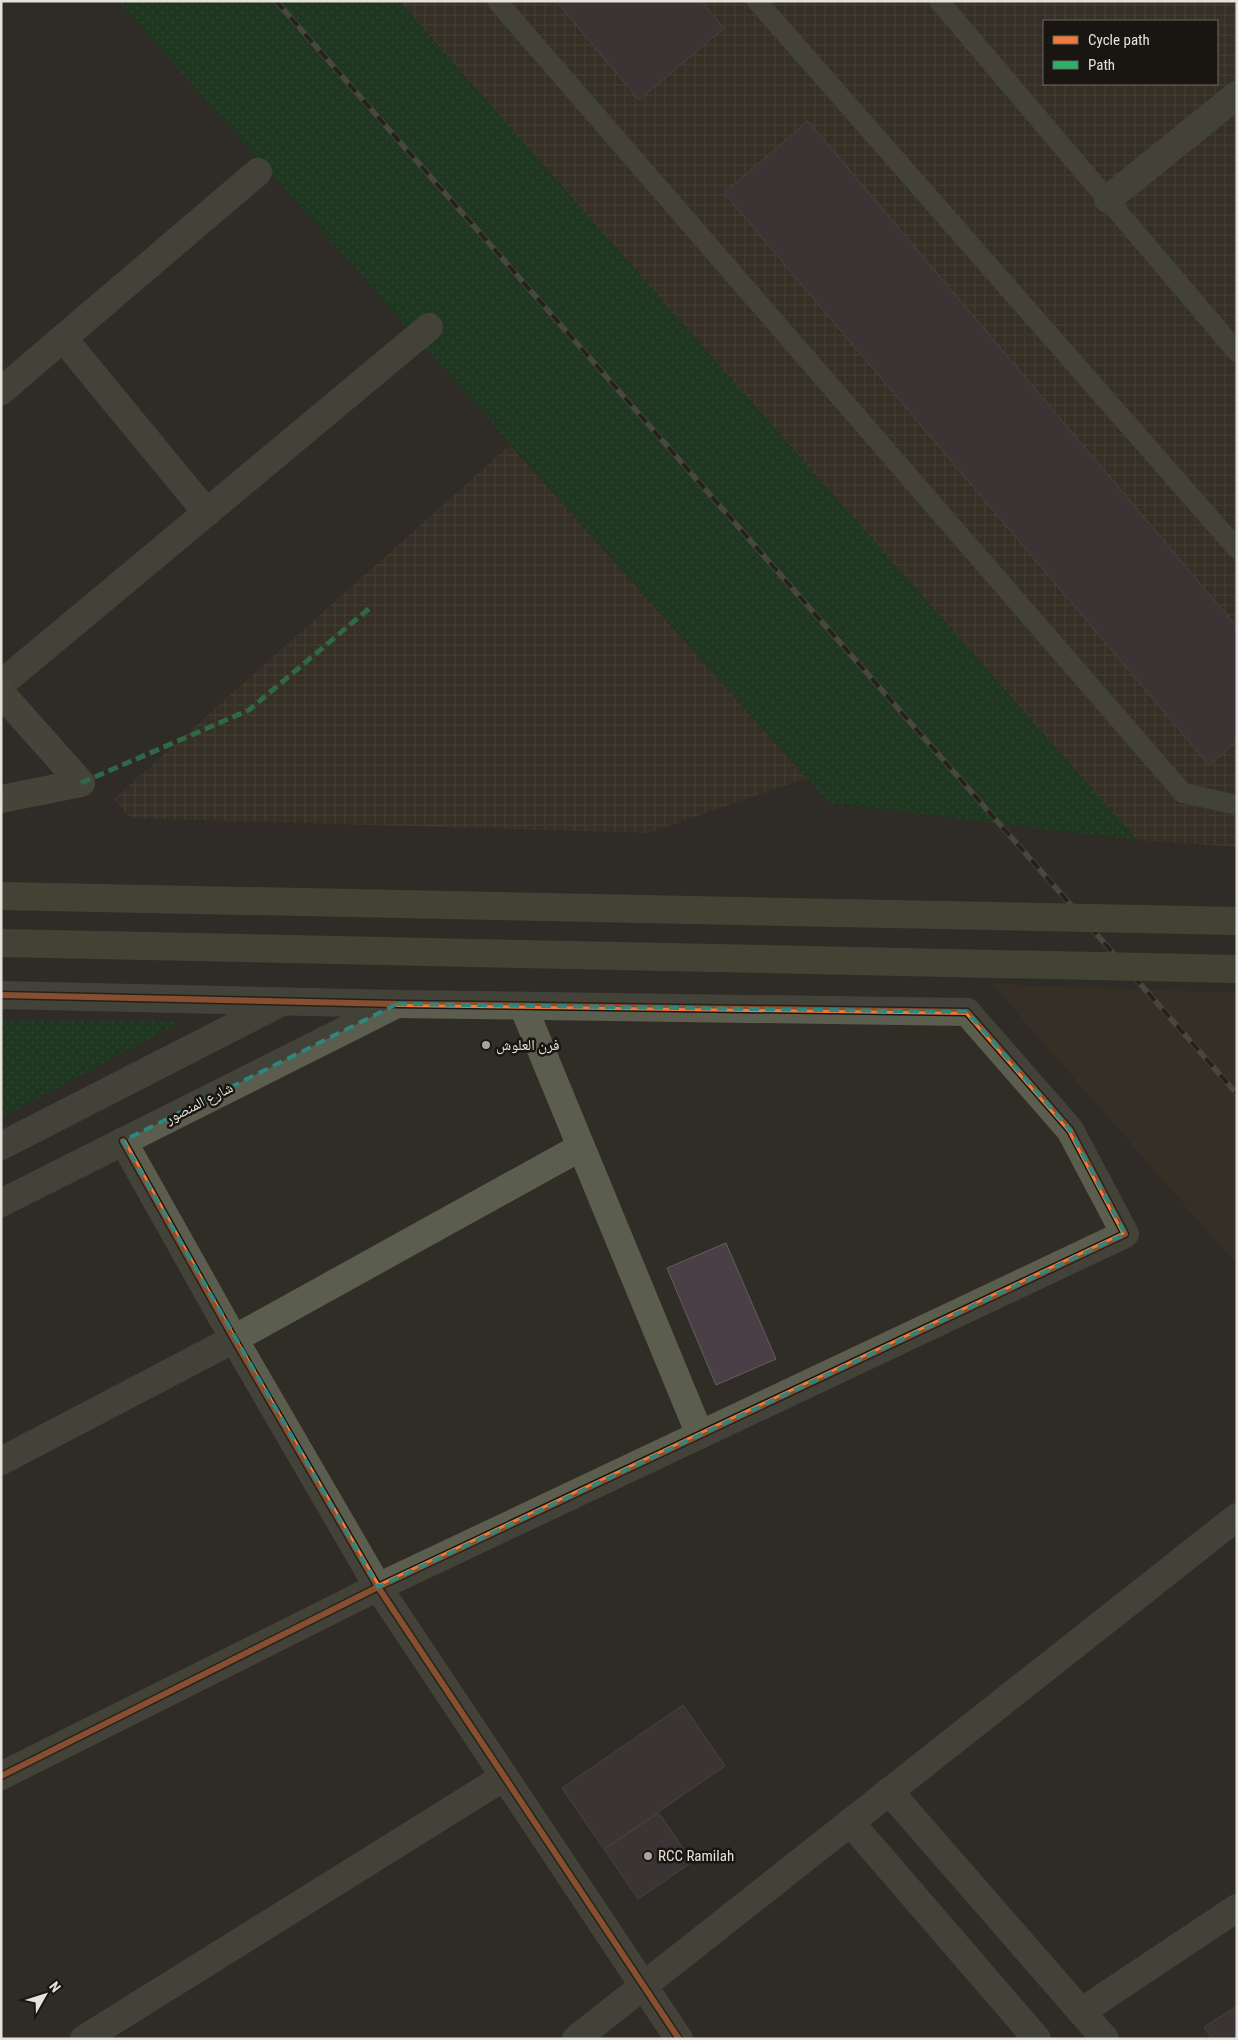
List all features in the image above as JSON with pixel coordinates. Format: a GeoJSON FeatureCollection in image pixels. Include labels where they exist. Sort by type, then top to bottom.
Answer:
{"type":"FeatureCollection","features":[{"type":"Feature","properties":{"kind":"main road"},"geometry":{"type":"LineString","coordinates":[[1,693],[81,784],[4,795]]}},
{"type":"Feature","properties":{"kind":"main road"},"geometry":{"type":"LineString","coordinates":[[1,896],[1237,921]]}},
{"type":"Feature","properties":{"kind":"main road"},"geometry":{"type":"LineString","coordinates":[[1,943],[1237,969]]}},
{"type":"Feature","properties":{"kind":"street"},"geometry":{"type":"LineString","coordinates":[[1108,198],[1237,95]]}},
{"type":"Feature","properties":{"kind":"street"},"geometry":{"type":"LineString","coordinates":[[1,391],[258,172]]}},
{"type":"Feature","properties":{"kind":"street"},"geometry":{"type":"LineString","coordinates":[[1,684],[429,327]]}},
{"type":"Feature","properties":{"kind":"street"},"geometry":{"type":"LineString","coordinates":[[63,338],[207,513]]}},
{"type":"Feature","properties":{"kind":"street"},"geometry":{"type":"LineString","coordinates":[[1,995],[282,1002],[967,1012],[1070,1130],[1125,1234],[378,1587],[1,1776]]}},
{"type":"Feature","properties":{"kind":"street"},"geometry":{"type":"LineString","coordinates":[[1,1146],[282,1002]]}},
{"type":"Feature","properties":{"kind":"street","name":"شارع المنصور"},"geometry":{"type":"LineString","coordinates":[[1,1203],[397,1004]]}},
{"type":"Feature","properties":{"kind":"street"},"geometry":{"type":"LineString","coordinates":[[522,1006],[700,1435]]}},
{"type":"Feature","properties":{"kind":"street"},"geometry":{"type":"LineString","coordinates":[[123,1141],[234,1339],[378,1587],[679,2039]]}},
{"type":"Feature","properties":{"kind":"street"},"geometry":{"type":"LineString","coordinates":[[1,1461],[234,1339],[581,1147]]}},
{"type":"Feature","properties":{"kind":"street"},"geometry":{"type":"LineString","coordinates":[[576,2039],[1237,1517]]}},
{"type":"Feature","properties":{"kind":"street"},"geometry":{"type":"LineString","coordinates":[[84,2039],[504,1777]]}},
{"type":"Feature","properties":{"kind":"street"},"geometry":{"type":"LineString","coordinates":[[889,1791],[1105,2039]]}},
{"type":"Feature","properties":{"kind":"street"},"geometry":{"type":"LineString","coordinates":[[850,1822],[1031,2037]]}},
{"type":"Feature","properties":{"kind":"street"},"geometry":{"type":"LineString","coordinates":[[1082,2012],[1237,1908]]}},
{"type":"Feature","properties":{"kind":"lane"},"geometry":{"type":"LineString","coordinates":[[497,1],[1183,794],[1237,805]]}},
{"type":"Feature","properties":{"kind":"lane"},"geometry":{"type":"LineString","coordinates":[[757,1],[1237,549]]}},
{"type":"Feature","properties":{"kind":"lane"},"geometry":{"type":"LineString","coordinates":[[939,1],[1237,352]]}},
{"type":"Feature","properties":{"kind":"highlighted area"},"geometry":{"type":"Polygon","coordinates":[[[397,1004],[967,1012],[1070,1130],[1125,1234],[378,1587],[123,1141],[397,1004]]]}},
{"type":"Feature","properties":{"kind":"shaded area"},"geometry":{"type":"Polygon","coordinates":[[[399,1],[1237,1],[1237,847],[1137,840],[399,1]]]}},
{"type":"Feature","properties":{"kind":"shaded area"},"geometry":{"type":"Polygon","coordinates":[[[510,445],[806,778],[649,833],[130,818],[114,799],[510,445]]]}},
{"type":"Feature","properties":{"kind":"shaded area"},"geometry":{"type":"Polygon","coordinates":[[[992,984],[1237,993],[1237,1265],[992,984]]]}},
{"type":"Feature","properties":{"kind":"green space"},"geometry":{"type":"Polygon","coordinates":[[[118,1],[399,1],[1137,840],[829,803],[118,1]]]}},
{"type":"Feature","properties":{"kind":"green space"},"geometry":{"type":"Polygon","coordinates":[[[1,1020],[181,1022],[1,1118],[1,1020]]]}},
{"type":"Feature","properties":{"kind":"building"},"geometry":{"type":"Polygon","coordinates":[[[556,1],[701,1],[724,28],[639,100],[556,1]]]}},
{"type":"Feature","properties":{"kind":"building"},"geometry":{"type":"Polygon","coordinates":[[[808,121],[1237,627],[1237,741],[1209,765],[724,193],[808,121]]]}},
{"type":"Feature","properties":{"kind":"building"},"geometry":{"type":"Polygon","coordinates":[[[726,1243],[776,1359],[716,1385],[667,1268],[726,1243]]]}},
{"type":"Feature","properties":{"kind":"building"},"geometry":{"type":"Polygon","coordinates":[[[683,1705],[725,1766],[604,1849],[562,1788],[683,1705]]]}},
{"type":"Feature","properties":{"kind":"building","name":"RCC Ramilah"},"geometry":{"type":"Polygon","coordinates":[[[659,1813],[692,1862],[638,1899],[604,1849],[659,1813]]]}},
{"type":"Feature","properties":{"kind":"building"},"geometry":{"type":"Polygon","coordinates":[[[1237,2006],[1237,2039],[1212,2039],[1204,2027],[1237,2006]]]}},
{"type":"Feature","properties":{"kind":"railway"},"geometry":{"type":"LineString","coordinates":[[276,1],[1237,1094]]}},
{"type":"Feature","properties":{"kind":"marked path"},"geometry":{"type":"LineString","coordinates":[[81,783],[249,710],[371,607]]}},
{"type":"Feature","properties":{"kind":"cycle path"},"geometry":{"type":"LineString","coordinates":[[1,995],[397,1004],[967,1012],[1070,1130],[1125,1234],[378,1587],[1,1776]]}},
{"type":"Feature","properties":{"kind":"cycle path"},"geometry":{"type":"LineString","coordinates":[[123,1141],[234,1339],[378,1587],[679,2039]]}},
{"type":"Feature","properties":{"kind":"place","name":"فرن العلوش"},"geometry":{"type":"Point","coordinates":[486,1045]}},
{"type":"Feature","properties":{"kind":"place","name":"RCC Ramilah"},"geometry":{"type":"Point","coordinates":[648,1856]}}]}
